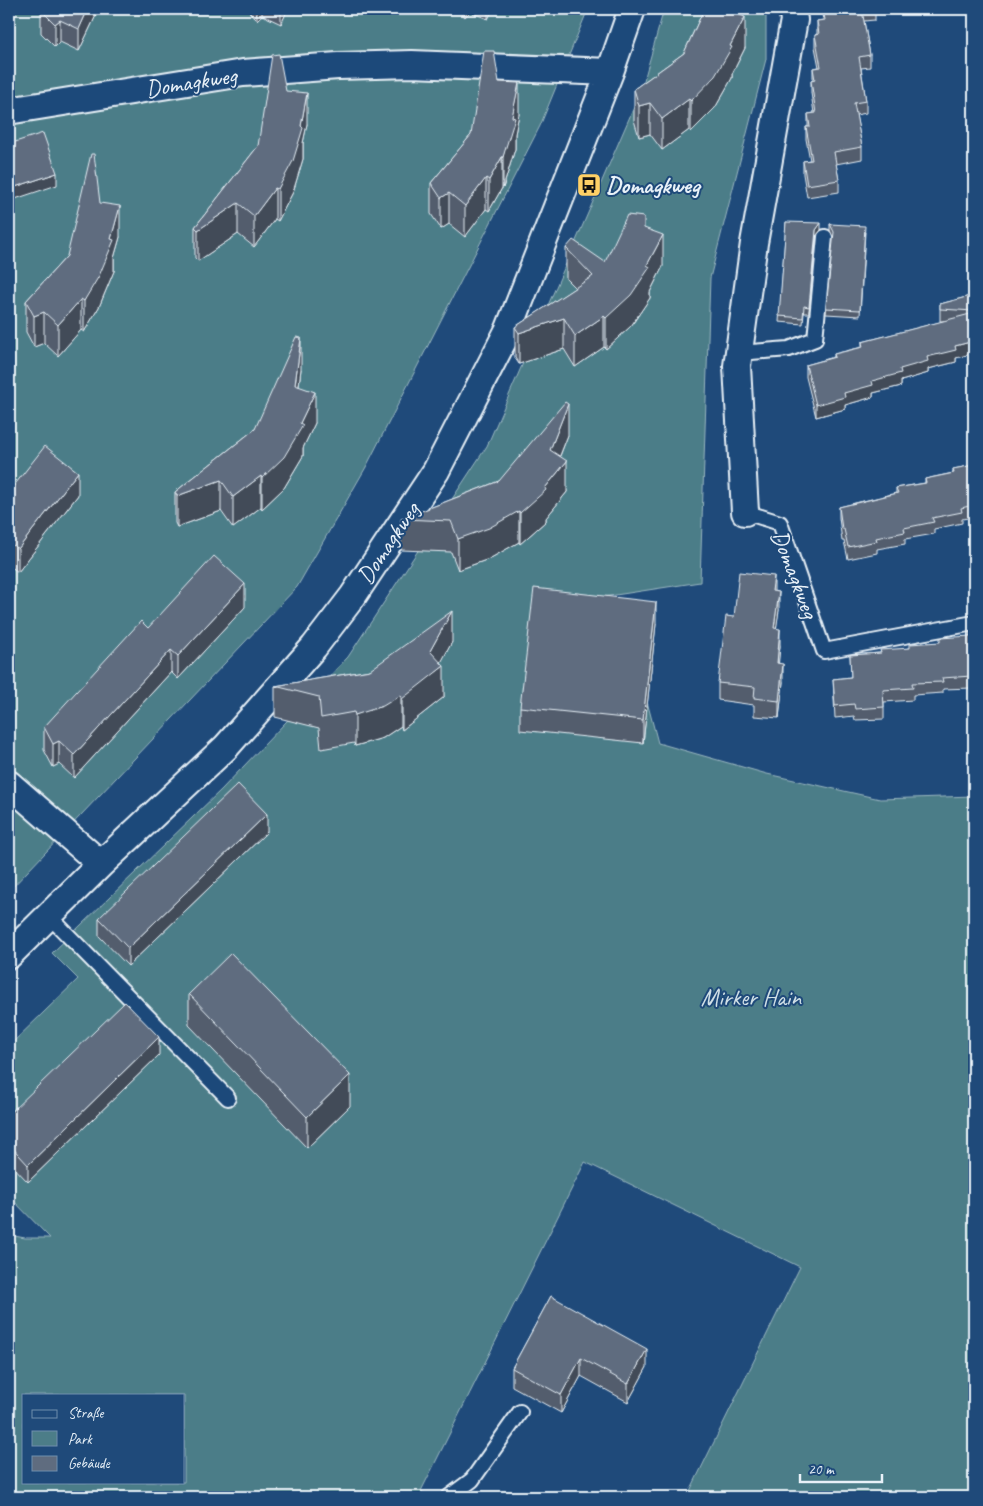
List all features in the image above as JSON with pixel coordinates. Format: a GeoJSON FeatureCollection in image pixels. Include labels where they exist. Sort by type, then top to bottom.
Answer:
{"type":"FeatureCollection","features":[{"type":"Feature","properties":{"kind":"street","name":"Domagkweg"},"geometry":{"type":"LineString","coordinates":[[9,955],[50,917],[101,864],[226,747],[314,647],[353,596],[436,470],[509,329],[610,72],[632,9]]}},
{"type":"Feature","properties":{"kind":"street","name":"Domagkweg"},"geometry":{"type":"LineString","coordinates":[[745,512],[737,366],[754,243],[794,20],[792,9]]}},
{"type":"Feature","properties":{"kind":"street","name":"Domagkweg"},"geometry":{"type":"LineString","coordinates":[[12,106],[243,73],[338,66],[412,64],[610,72]]}},
{"type":"Feature","properties":{"kind":"street"},"geometry":{"type":"LineString","coordinates":[[9,784],[101,864]]}},
{"type":"Feature","properties":{"kind":"lane"},"geometry":{"type":"LineString","coordinates":[[739,353],[789,349],[815,339],[825,237]]}},
{"type":"Feature","properties":{"kind":"lane","name":"Domagkweg"},"geometry":{"type":"LineString","coordinates":[[745,512],[780,523],[824,651],[974,623]]}},
{"type":"Feature","properties":{"kind":"lane"},"geometry":{"type":"LineString","coordinates":[[50,917],[228,1098]]}},
{"type":"Feature","properties":{"kind":"lane"},"geometry":{"type":"LineString","coordinates":[[449,1497],[472,1480],[520,1412]]}},
{"type":"Feature","properties":{"kind":"green space"},"geometry":{"type":"Polygon","coordinates":[[[9,9],[588,9],[540,126],[366,467],[297,587],[9,891],[9,9]]]}},
{"type":"Feature","properties":{"kind":"green space","name":"Mirker Hain"},"geometry":{"type":"Polygon","coordinates":[[[664,9],[766,9],[766,59],[710,278],[700,582],[557,604],[637,664],[658,743],[767,774],[880,799],[974,796],[974,1497],[687,1497],[800,1267],[585,1162],[421,1491],[432,1497],[9,1497],[9,1235],[25,1238],[50,1238],[9,1196],[9,1046],[78,979],[52,953],[222,789],[348,657],[487,446],[641,91],[664,9]]]}},
{"type":"Feature","properties":{"kind":"building"},"geometry":{"type":"Polygon","coordinates":[[[42,9],[88,9],[79,29],[60,20],[55,24],[42,9]]]}},
{"type":"Feature","properties":{"kind":"building"},"geometry":{"type":"Polygon","coordinates":[[[704,9],[725,9],[745,17],[730,46],[732,47],[715,76],[691,101],[689,99],[662,119],[650,103],[639,106],[634,89],[684,53],[704,9]]]}},
{"type":"Feature","properties":{"kind":"building"},"geometry":{"type":"Polygon","coordinates":[[[823,9],[867,9],[862,10],[870,55],[859,57],[866,101],[854,103],[862,147],[834,152],[839,180],[807,185],[803,161],[812,160],[806,127],[810,127],[808,114],[816,113],[811,81],[815,80],[813,68],[821,67],[815,35],[819,34],[817,21],[825,20],[823,9]]]}},
{"type":"Feature","properties":{"kind":"building"},"geometry":{"type":"Polygon","coordinates":[[[484,51],[494,51],[499,82],[519,83],[512,117],[515,118],[503,157],[489,180],[486,178],[465,206],[449,193],[441,198],[431,183],[471,135],[484,51]]]}},
{"type":"Feature","properties":{"kind":"building"},"geometry":{"type":"Polygon","coordinates":[[[279,54],[286,91],[307,93],[301,126],[303,128],[293,161],[278,189],[275,188],[254,216],[238,203],[198,230],[195,227],[258,146],[272,55],[279,54]]]}},
{"type":"Feature","properties":{"kind":"building"},"geometry":{"type":"Polygon","coordinates":[[[43,133],[57,173],[9,189],[9,144],[43,133]]]}},
{"type":"Feature","properties":{"kind":"building"},"geometry":{"type":"Polygon","coordinates":[[[91,154],[94,154],[100,203],[120,206],[111,239],[114,240],[99,276],[84,301],[81,299],[58,325],[44,312],[34,316],[26,301],[67,256],[91,154]]]}},
{"type":"Feature","properties":{"kind":"building"},"geometry":{"type":"Polygon","coordinates":[[[627,215],[644,217],[644,228],[663,235],[647,265],[650,267],[631,295],[606,318],[604,316],[575,336],[564,318],[519,333],[515,327],[593,276],[566,248],[573,240],[605,262],[627,215]]]}},
{"type":"Feature","properties":{"kind":"building"},"geometry":{"type":"Polygon","coordinates":[[[786,222],[821,223],[816,230],[809,307],[804,306],[803,318],[779,316],[786,222]]]}},
{"type":"Feature","properties":{"kind":"building"},"geometry":{"type":"Polygon","coordinates":[[[830,224],[865,226],[860,310],[826,308],[834,232],[830,224]]]}},
{"type":"Feature","properties":{"kind":"building"},"geometry":{"type":"Polygon","coordinates":[[[974,295],[974,311],[940,309],[940,304],[974,295]]]}},
{"type":"Feature","properties":{"kind":"building"},"geometry":{"type":"Polygon","coordinates":[[[974,313],[974,341],[955,346],[956,350],[927,357],[928,361],[900,369],[901,373],[872,381],[873,385],[844,393],[845,397],[816,405],[806,365],[835,357],[834,354],[863,347],[862,342],[974,313]]]}},
{"type":"Feature","properties":{"kind":"building"},"geometry":{"type":"Polygon","coordinates":[[[296,337],[301,338],[295,385],[315,392],[300,423],[303,425],[284,457],[262,478],[261,476],[233,497],[221,480],[177,496],[175,492],[255,429],[296,337]]]}},
{"type":"Feature","properties":{"kind":"building"},"geometry":{"type":"Polygon","coordinates":[[[565,402],[568,404],[550,450],[567,461],[545,488],[546,490],[520,513],[519,511],[489,528],[458,539],[451,521],[401,519],[499,481],[565,402]]]}},
{"type":"Feature","properties":{"kind":"building"},"geometry":{"type":"Polygon","coordinates":[[[45,446],[78,472],[18,549],[9,544],[9,492],[45,446]]]}},
{"type":"Feature","properties":{"kind":"building"},"geometry":{"type":"Polygon","coordinates":[[[974,465],[974,505],[961,508],[962,512],[932,518],[934,522],[904,528],[905,532],[876,538],[877,541],[848,547],[844,529],[842,529],[839,507],[898,493],[896,488],[926,483],[925,479],[954,473],[953,469],[974,465]]]}},
{"type":"Feature","properties":{"kind":"building"},"geometry":{"type":"Polygon","coordinates":[[[214,556],[245,584],[178,656],[171,650],[74,755],[59,741],[53,744],[44,727],[141,621],[148,628],[214,556]]]}},
{"type":"Feature","properties":{"kind":"building"},"geometry":{"type":"Polygon","coordinates":[[[739,572],[774,576],[772,591],[779,592],[774,628],[780,629],[777,663],[783,664],[779,701],[754,698],[755,687],[718,683],[726,616],[734,617],[739,572]]]}},
{"type":"Feature","properties":{"kind":"building"},"geometry":{"type":"Polygon","coordinates":[[[534,588],[656,602],[643,720],[520,707],[534,588]]]}},
{"type":"Feature","properties":{"kind":"building"},"geometry":{"type":"Polygon","coordinates":[[[452,611],[430,651],[444,666],[402,699],[401,695],[383,706],[355,715],[354,712],[321,718],[319,697],[275,686],[370,670],[452,611]]]}},
{"type":"Feature","properties":{"kind":"building"},"geometry":{"type":"Polygon","coordinates":[[[969,632],[974,632],[974,672],[972,672],[972,676],[942,678],[943,682],[912,683],[913,688],[883,690],[884,707],[855,709],[854,704],[835,706],[833,679],[851,677],[850,655],[881,653],[880,650],[910,648],[910,644],[940,642],[940,638],[970,636],[969,632]]]}},
{"type":"Feature","properties":{"kind":"building"},"geometry":{"type":"Polygon","coordinates":[[[238,784],[267,814],[128,948],[99,918],[238,784]]]}},
{"type":"Feature","properties":{"kind":"building"},"geometry":{"type":"Polygon","coordinates":[[[231,953],[350,1075],[307,1117],[189,994],[231,953]]]}},
{"type":"Feature","properties":{"kind":"building"},"geometry":{"type":"Polygon","coordinates":[[[125,1002],[159,1037],[28,1165],[9,1144],[9,1114],[125,1002]]]}},
{"type":"Feature","properties":{"kind":"building"},"geometry":{"type":"Polygon","coordinates":[[[551,1296],[647,1349],[628,1384],[581,1358],[561,1395],[512,1368],[551,1296]]]}},
{"type":"Feature","properties":{"kind":"place","name":"Domagkweg"},"geometry":{"type":"Point","coordinates":[589,185]}}]}
